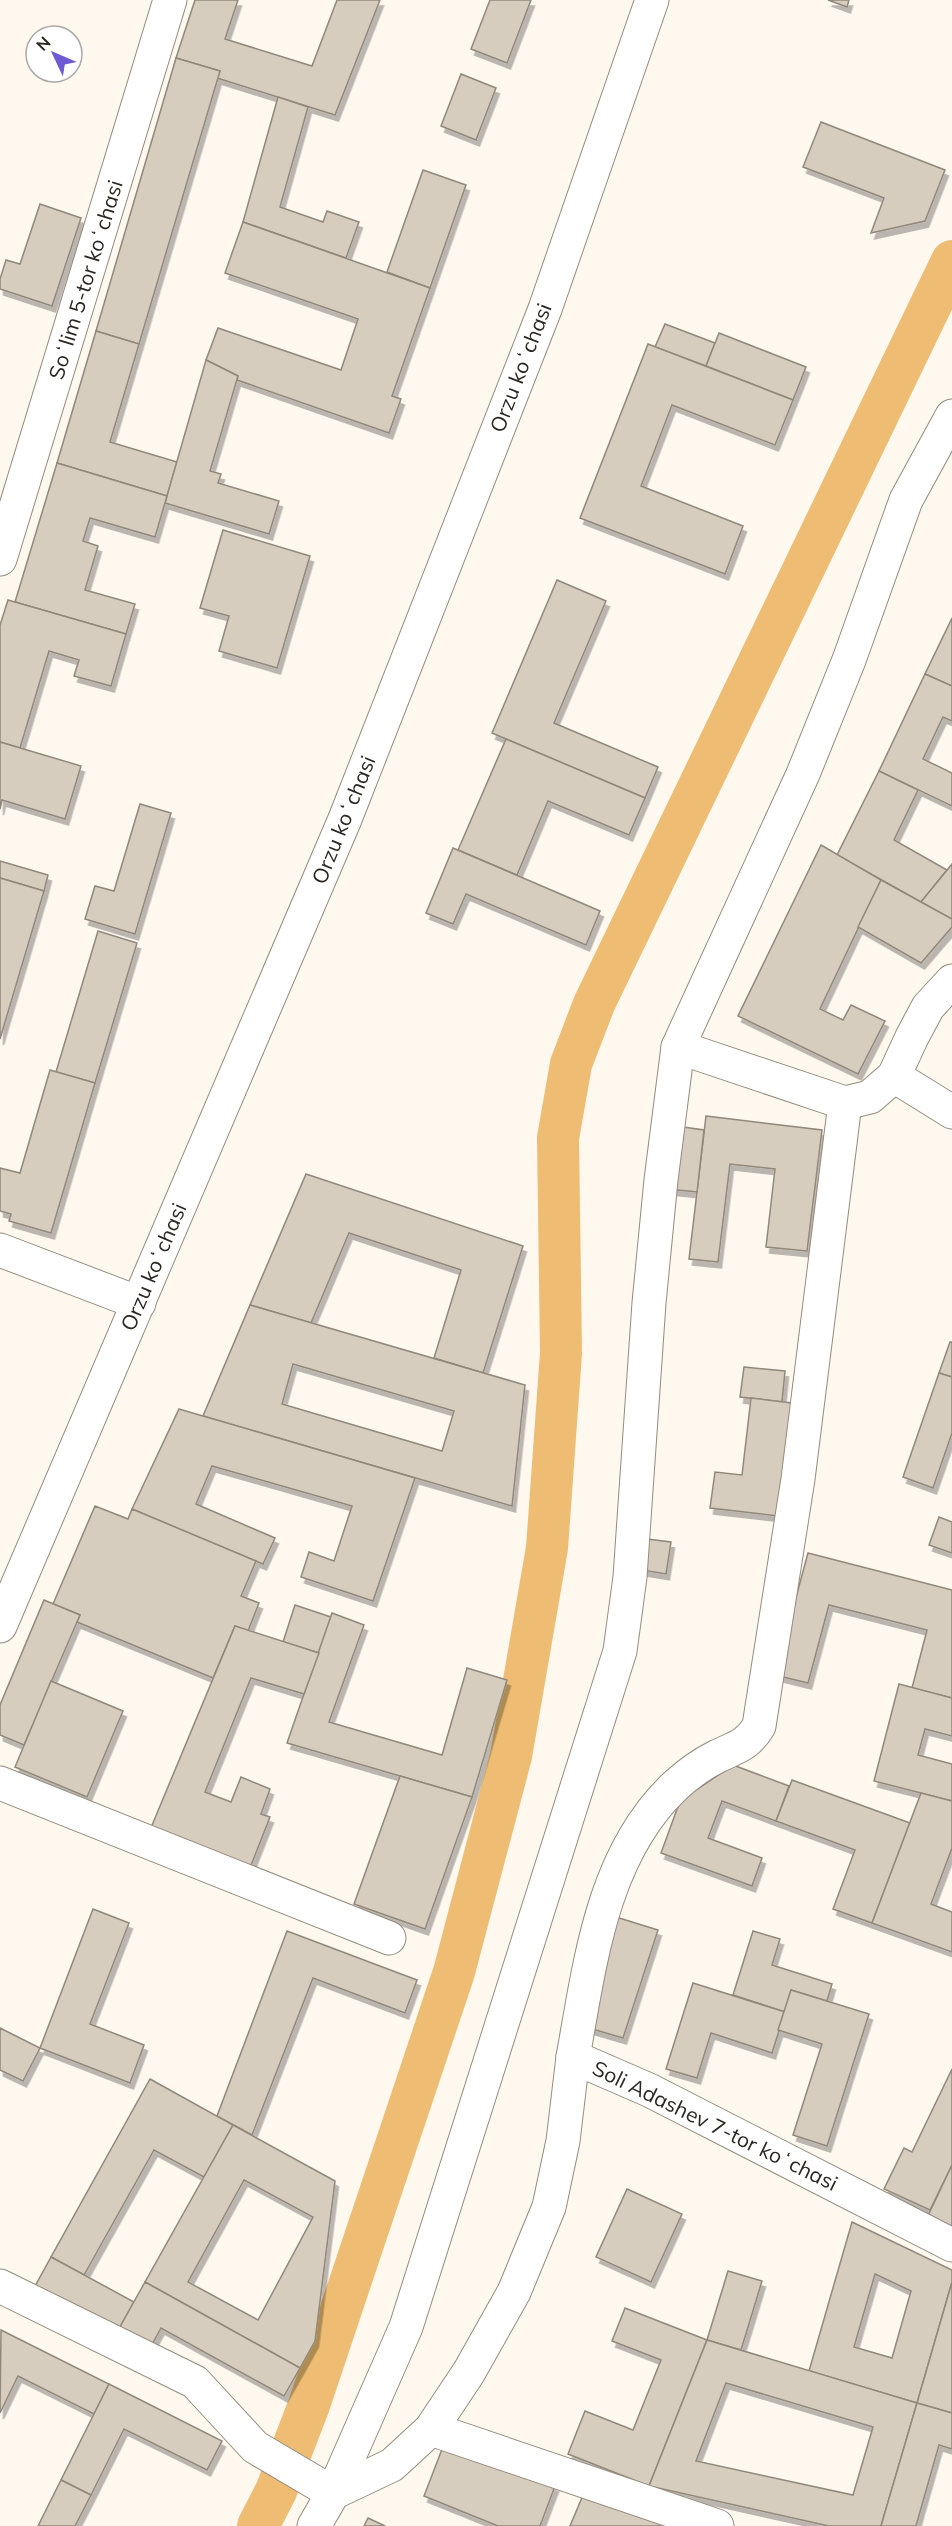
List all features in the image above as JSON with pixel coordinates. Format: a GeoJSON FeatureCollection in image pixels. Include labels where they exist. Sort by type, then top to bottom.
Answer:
{"type":"FeatureCollection","features":[{"type":"Feature","properties":{"kind":"street","name":"Soʻlim 5-tor koʻchasi"},"geometry":{"type":"LineString","coordinates":[[0,559],[170,0]]}},
{"type":"Feature","properties":{"kind":"street","name":"Orzu koʻchasi"},"geometry":{"type":"LineString","coordinates":[[0,1626],[345,819],[545,309],[652,0]]}},
{"type":"Feature","properties":{"kind":"street"},"geometry":{"type":"LineString","coordinates":[[314,2526],[326,2489],[405,2327],[620,1651],[630,1576],[661,1180],[678,1047],[803,774],[849,660],[906,500],[952,416]]}},
{"type":"Feature","properties":{"kind":"street"},"geometry":{"type":"LineString","coordinates":[[678,1047],[845,1103],[870,1097],[894,1076],[928,1007],[952,981]]}},
{"type":"Feature","properties":{"kind":"street"},"geometry":{"type":"LineString","coordinates":[[894,1076],[952,1112]]}},
{"type":"Feature","properties":{"kind":"street"},"geometry":{"type":"LineString","coordinates":[[573,2057],[590,1959],[617,1871],[630,1844],[656,1807],[676,1786],[701,1766],[751,1740],[759,1726],[798,1479],[845,1103]]}},
{"type":"Feature","properties":{"kind":"street"},"geometry":{"type":"LineString","coordinates":[[0,1250],[139,1303]]}},
{"type":"Feature","properties":{"kind":"street"},"geometry":{"type":"LineString","coordinates":[[0,1783],[389,1938]]}},
{"type":"Feature","properties":{"kind":"street","name":"Soli Adashev 7-tor koʻchasi"},"geometry":{"type":"LineString","coordinates":[[326,2489],[392,2465],[430,2429],[469,2372],[513,2292],[549,2207],[563,2141],[573,2057],[658,2095],[952,2245]]}},
{"type":"Feature","properties":{"kind":"street"},"geometry":{"type":"LineString","coordinates":[[0,2286],[195,2382],[255,2447],[326,2489]]}},
{"type":"Feature","properties":{"kind":"street"},"geometry":{"type":"LineString","coordinates":[[430,2429],[717,2526]]}},
{"type":"Feature","properties":{"kind":"building"},"geometry":{"type":"Polygon","coordinates":[[[195,0],[238,0],[225,39],[312,66],[337,0],[380,0],[335,115],[217,78],[220,71],[176,58],[195,0]]]}},
{"type":"Feature","properties":{"kind":"building"},"geometry":{"type":"Polygon","coordinates":[[[490,0],[531,0],[507,63],[471,49],[490,0]]]}},
{"type":"Feature","properties":{"kind":"building"},"geometry":{"type":"Polygon","coordinates":[[[828,0],[849,0],[847,7],[828,0]]]}},
{"type":"Feature","properties":{"kind":"building"},"geometry":{"type":"Polygon","coordinates":[[[176,58],[220,71],[139,344],[96,331],[176,58]]]}},
{"type":"Feature","properties":{"kind":"building"},"geometry":{"type":"Polygon","coordinates":[[[461,74],[496,88],[476,140],[441,126],[461,74]]]}},
{"type":"Feature","properties":{"kind":"building"},"geometry":{"type":"Polygon","coordinates":[[[278,97],[308,107],[280,207],[323,222],[327,211],[359,222],[346,258],[243,222],[278,97]]]}},
{"type":"Feature","properties":{"kind":"building"},"geometry":{"type":"Polygon","coordinates":[[[821,122],[945,170],[925,221],[871,233],[884,198],[803,167],[821,122]]]}},
{"type":"Feature","properties":{"kind":"building"},"geometry":{"type":"Polygon","coordinates":[[[423,170],[466,185],[430,288],[387,272],[423,170]]]}},
{"type":"Feature","properties":{"kind":"building"},"geometry":{"type":"Polygon","coordinates":[[[40,204],[81,218],[52,306],[0,289],[0,279],[6,260],[20,264],[40,204]]]}},
{"type":"Feature","properties":{"kind":"building"},"geometry":{"type":"Polygon","coordinates":[[[243,222],[430,288],[392,396],[401,399],[389,433],[237,380],[238,376],[206,360],[218,328],[341,370],[358,319],[225,273],[243,222]]]}},
{"type":"Feature","properties":{"kind":"building"},"geometry":{"type":"Polygon","coordinates":[[[665,324],[715,343],[706,366],[655,347],[665,324]]]}},
{"type":"Feature","properties":{"kind":"building"},"geometry":{"type":"Polygon","coordinates":[[[96,331],[139,344],[110,442],[177,462],[167,496],[57,463],[96,331]]]}},
{"type":"Feature","properties":{"kind":"building"},"geometry":{"type":"Polygon","coordinates":[[[719,333],[806,367],[793,400],[706,366],[719,333]]]}},
{"type":"Feature","properties":{"kind":"building"},"geometry":{"type":"Polygon","coordinates":[[[648,344],[793,400],[775,445],[672,405],[641,486],[743,526],[725,574],[580,518],[648,344]]]}},
{"type":"Feature","properties":{"kind":"building"},"geometry":{"type":"Polygon","coordinates":[[[206,360],[238,376],[210,471],[221,474],[218,483],[279,501],[269,534],[165,503],[206,360]]]}},
{"type":"Feature","properties":{"kind":"building"},"geometry":{"type":"Polygon","coordinates":[[[57,463],[167,496],[155,537],[90,518],[83,541],[98,546],[85,590],[135,604],[126,634],[15,602],[57,463]]]}},
{"type":"Feature","properties":{"kind":"building"},"geometry":{"type":"Polygon","coordinates":[[[223,530],[310,556],[277,668],[219,651],[229,616],[200,608],[223,530]]]}},
{"type":"Feature","properties":{"kind":"building"},"geometry":{"type":"Polygon","coordinates":[[[557,580],[606,601],[554,723],[658,767],[645,798],[492,733],[557,580]]]}},
{"type":"Feature","properties":{"kind":"building"},"geometry":{"type":"Polygon","coordinates":[[[8,600],[126,634],[111,686],[74,676],[79,660],[49,651],[20,748],[0,742],[0,625],[8,600]]]}},
{"type":"Feature","properties":{"kind":"building"},"geometry":{"type":"Polygon","coordinates":[[[952,618],[952,686],[925,674],[952,618]]]}},
{"type":"Feature","properties":{"kind":"building"},"geometry":{"type":"Polygon","coordinates":[[[925,674],[952,686],[952,721],[943,717],[923,759],[952,773],[952,806],[879,771],[925,674]]]}},
{"type":"Feature","properties":{"kind":"building"},"geometry":{"type":"Polygon","coordinates":[[[506,739],[645,798],[629,835],[548,801],[517,875],[458,850],[506,739]]]}},
{"type":"Feature","properties":{"kind":"building"},"geometry":{"type":"Polygon","coordinates":[[[0,742],[81,766],[65,819],[2,800],[0,809],[0,742]]]}},
{"type":"Feature","properties":{"kind":"building"},"geometry":{"type":"Polygon","coordinates":[[[879,771],[918,790],[894,840],[947,870],[921,902],[837,855],[879,771]]]}},
{"type":"Feature","properties":{"kind":"building"},"geometry":{"type":"Polygon","coordinates":[[[140,804],[171,813],[135,934],[85,919],[95,886],[114,891],[140,804]]]}},
{"type":"Feature","properties":{"kind":"building"},"geometry":{"type":"Polygon","coordinates":[[[821,845],[881,880],[820,1009],[843,1020],[851,1005],[885,1021],[858,1074],[738,1016],[821,845]]]}},
{"type":"Feature","properties":{"kind":"building"},"geometry":{"type":"Polygon","coordinates":[[[453,848],[600,911],[586,945],[466,894],[453,924],[426,913],[453,848]]]}},
{"type":"Feature","properties":{"kind":"building"},"geometry":{"type":"Polygon","coordinates":[[[0,861],[48,875],[44,891],[0,878],[0,861]]]}},
{"type":"Feature","properties":{"kind":"building"},"geometry":{"type":"Polygon","coordinates":[[[952,864],[952,919],[921,902],[952,864]]]}},
{"type":"Feature","properties":{"kind":"building"},"geometry":{"type":"Polygon","coordinates":[[[0,878],[44,891],[0,1039],[0,878]]]}},
{"type":"Feature","properties":{"kind":"building"},"geometry":{"type":"Polygon","coordinates":[[[881,880],[952,919],[952,927],[921,963],[858,927],[881,880]]]}},
{"type":"Feature","properties":{"kind":"building"},"geometry":{"type":"Polygon","coordinates":[[[98,931],[137,943],[95,1083],[56,1072],[98,931]]]}},
{"type":"Feature","properties":{"kind":"building"},"geometry":{"type":"Polygon","coordinates":[[[50,1070],[95,1083],[51,1233],[9,1221],[11,1214],[0,1211],[0,1168],[20,1173],[50,1070]]]}},
{"type":"Feature","properties":{"kind":"building"},"geometry":{"type":"Polygon","coordinates":[[[706,1116],[822,1130],[807,1251],[766,1247],[775,1169],[730,1164],[718,1262],[689,1259],[706,1116]]]}},
{"type":"Feature","properties":{"kind":"building"},"geometry":{"type":"Polygon","coordinates":[[[676,1126],[704,1130],[697,1192],[668,1189],[676,1126]]]}},
{"type":"Feature","properties":{"kind":"building"},"geometry":{"type":"Polygon","coordinates":[[[306,1174],[523,1246],[483,1373],[434,1358],[461,1270],[349,1233],[311,1323],[250,1305],[306,1174]]]}},
{"type":"Feature","properties":{"kind":"building"},"geometry":{"type":"Polygon","coordinates":[[[250,1305],[525,1385],[512,1506],[203,1416],[250,1305]],[[293,1364],[282,1404],[442,1451],[454,1411],[293,1364]]]}},
{"type":"Feature","properties":{"kind":"building"},"geometry":{"type":"Polygon","coordinates":[[[950,1342],[952,1342],[952,1377],[939,1373],[950,1342]]]}},
{"type":"Feature","properties":{"kind":"building"},"geometry":{"type":"Polygon","coordinates":[[[744,1367],[785,1371],[782,1402],[740,1397],[744,1367]]]}},
{"type":"Feature","properties":{"kind":"building"},"geometry":{"type":"Polygon","coordinates":[[[939,1373],[952,1377],[952,1433],[933,1488],[903,1477],[939,1373]]]}},
{"type":"Feature","properties":{"kind":"building"},"geometry":{"type":"Polygon","coordinates":[[[751,1398],[792,1403],[778,1516],[710,1508],[715,1472],[742,1475],[751,1398]]]}},
{"type":"Feature","properties":{"kind":"building"},"geometry":{"type":"Polygon","coordinates":[[[179,1409],[415,1478],[373,1601],[301,1577],[309,1552],[334,1561],[352,1506],[212,1466],[196,1504],[275,1538],[263,1564],[132,1509],[179,1409]]]}},
{"type":"Feature","properties":{"kind":"building"},"geometry":{"type":"Polygon","coordinates":[[[95,1506],[128,1519],[132,1509],[256,1561],[241,1596],[259,1603],[248,1631],[235,1626],[213,1678],[77,1622],[80,1615],[53,1604],[95,1506]]]}},
{"type":"Feature","properties":{"kind":"building"},"geometry":{"type":"Polygon","coordinates":[[[939,1517],[952,1522],[952,1553],[929,1545],[939,1517]]]}},
{"type":"Feature","properties":{"kind":"building"},"geometry":{"type":"Polygon","coordinates":[[[647,1539],[671,1542],[666,1574],[642,1570],[647,1539]]]}},
{"type":"Feature","properties":{"kind":"building"},"geometry":{"type":"Polygon","coordinates":[[[808,1553],[952,1590],[952,1698],[912,1688],[927,1630],[829,1605],[808,1683],[775,1675],[808,1553]]]}},
{"type":"Feature","properties":{"kind":"building"},"geometry":{"type":"Polygon","coordinates":[[[44,1600],[80,1615],[24,1745],[0,1735],[0,1705],[44,1600]]]}},
{"type":"Feature","properties":{"kind":"building"},"geometry":{"type":"Polygon","coordinates":[[[295,1605],[331,1617],[319,1653],[283,1642],[295,1605]]]}},
{"type":"Feature","properties":{"kind":"building"},"geometry":{"type":"Polygon","coordinates":[[[332,1613],[364,1625],[329,1722],[442,1755],[467,1668],[507,1680],[472,1797],[287,1743],[332,1613]]]}},
{"type":"Feature","properties":{"kind":"building"},"geometry":{"type":"Polygon","coordinates":[[[235,1626],[319,1653],[304,1694],[251,1678],[205,1792],[231,1802],[241,1777],[270,1789],[261,1814],[270,1817],[250,1868],[150,1830],[235,1626]]]}},
{"type":"Feature","properties":{"kind":"building"},"geometry":{"type":"Polygon","coordinates":[[[51,1681],[123,1711],[87,1797],[15,1767],[51,1681]]]}},
{"type":"Feature","properties":{"kind":"building"},"geometry":{"type":"Polygon","coordinates":[[[899,1684],[952,1698],[952,1736],[925,1729],[918,1755],[952,1764],[952,1801],[874,1781],[899,1684]]]}},
{"type":"Feature","properties":{"kind":"building"},"geometry":{"type":"Polygon","coordinates":[[[733,1765],[789,1786],[776,1821],[722,1801],[708,1838],[762,1858],[752,1886],[661,1853],[680,1801],[733,1765]]]}},
{"type":"Feature","properties":{"kind":"building"},"geometry":{"type":"Polygon","coordinates":[[[400,1776],[472,1797],[425,1929],[354,1904],[400,1776]]]}},
{"type":"Feature","properties":{"kind":"building"},"geometry":{"type":"Polygon","coordinates":[[[792,1780],[910,1823],[872,1923],[833,1909],[855,1850],[776,1821],[792,1780]]]}},
{"type":"Feature","properties":{"kind":"building"},"geometry":{"type":"Polygon","coordinates":[[[921,1793],[952,1801],[952,1848],[931,1904],[952,1912],[952,1952],[872,1923],[921,1793]]]}},
{"type":"Feature","properties":{"kind":"building"},"geometry":{"type":"Polygon","coordinates":[[[93,1909],[129,1923],[90,2024],[144,2045],[130,2083],[40,2048],[93,1909]]]}},
{"type":"Feature","properties":{"kind":"building"},"geometry":{"type":"Polygon","coordinates":[[[616,1917],[658,1930],[623,2038],[582,2026],[616,1917]]]}},
{"type":"Feature","properties":{"kind":"building"},"geometry":{"type":"Polygon","coordinates":[[[287,1931],[417,1980],[405,2013],[313,1978],[252,2135],[217,2116],[287,1931]]]}},
{"type":"Feature","properties":{"kind":"building"},"geometry":{"type":"Polygon","coordinates":[[[753,1931],[780,1939],[772,1965],[832,1984],[827,2001],[791,1990],[785,2012],[733,1995],[753,1931]]]}},
{"type":"Feature","properties":{"kind":"building"},"geometry":{"type":"Polygon","coordinates":[[[693,1983],[785,2012],[772,2053],[711,2033],[697,2078],[666,2069],[693,1983]]]}},
{"type":"Feature","properties":{"kind":"building"},"geometry":{"type":"Polygon","coordinates":[[[791,1990],[869,2014],[827,2146],[793,2135],[822,2044],[778,2030],[791,1990]]]}},
{"type":"Feature","properties":{"kind":"building"},"geometry":{"type":"Polygon","coordinates":[[[0,2028],[40,2048],[23,2081],[0,2070],[0,2028]]]}},
{"type":"Feature","properties":{"kind":"building"},"geometry":{"type":"Polygon","coordinates":[[[952,2069],[952,2165],[930,2210],[884,2189],[904,2148],[912,2152],[952,2069]]]}},
{"type":"Feature","properties":{"kind":"building"},"geometry":{"type":"Polygon","coordinates":[[[150,2079],[233,2125],[204,2177],[154,2150],[84,2275],[51,2257],[150,2079]]]}},
{"type":"Feature","properties":{"kind":"building"},"geometry":{"type":"Polygon","coordinates":[[[233,2125],[335,2181],[315,2341],[300,2368],[145,2282],[233,2125]],[[244,2180],[188,2282],[258,2320],[313,2217],[244,2180]]]}},
{"type":"Feature","properties":{"kind":"building"},"geometry":{"type":"Polygon","coordinates":[[[952,2165],[952,2235],[925,2222],[952,2165]]]}},
{"type":"Feature","properties":{"kind":"building"},"geometry":{"type":"Polygon","coordinates":[[[627,2189],[682,2214],[651,2282],[596,2257],[627,2189]]]}},
{"type":"Feature","properties":{"kind":"building"},"geometry":{"type":"Polygon","coordinates":[[[852,2222],[952,2270],[952,2282],[917,2403],[809,2371],[852,2222]],[[875,2274],[854,2347],[892,2358],[911,2291],[875,2274]]]}},
{"type":"Feature","properties":{"kind":"building"},"geometry":{"type":"Polygon","coordinates":[[[51,2257],[134,2302],[116,2334],[34,2288],[51,2257]]]}},
{"type":"Feature","properties":{"kind":"building"},"geometry":{"type":"Polygon","coordinates":[[[728,2271],[762,2281],[741,2350],[707,2340],[728,2271]]]}},
{"type":"Feature","properties":{"kind":"building"},"geometry":{"type":"Polygon","coordinates":[[[145,2282],[300,2368],[284,2396],[161,2328],[148,2352],[116,2334],[145,2282]]]}},
{"type":"Feature","properties":{"kind":"building"},"geometry":{"type":"Polygon","coordinates":[[[952,2282],[952,2413],[917,2403],[952,2282]]]}},
{"type":"Feature","properties":{"kind":"building"},"geometry":{"type":"Polygon","coordinates":[[[625,2308],[707,2340],[649,2486],[568,2454],[585,2411],[633,2430],[661,2360],[612,2341],[625,2308]]]}},
{"type":"Feature","properties":{"kind":"building"},"geometry":{"type":"Polygon","coordinates":[[[1,2330],[109,2384],[94,2414],[18,2376],[0,2413],[1,2330]]]}},
{"type":"Feature","properties":{"kind":"building"},"geometry":{"type":"Polygon","coordinates":[[[707,2340],[917,2403],[881,2526],[829,2526],[649,2486],[707,2340]],[[726,2383],[696,2461],[853,2495],[873,2427],[726,2383]]]}},
{"type":"Feature","properties":{"kind":"building"},"geometry":{"type":"Polygon","coordinates":[[[109,2384],[222,2441],[207,2470],[124,2429],[91,2495],[61,2480],[109,2384]]]}},
{"type":"Feature","properties":{"kind":"building"},"geometry":{"type":"Polygon","coordinates":[[[917,2403],[952,2413],[952,2449],[939,2445],[916,2526],[881,2526],[917,2403]]]}},
{"type":"Feature","properties":{"kind":"building"},"geometry":{"type":"Polygon","coordinates":[[[444,2444],[555,2486],[540,2526],[498,2526],[424,2496],[444,2444]]]}},
{"type":"Feature","properties":{"kind":"building"},"geometry":{"type":"Polygon","coordinates":[[[61,2480],[91,2495],[75,2526],[38,2526],[61,2480]]]}},
{"type":"Feature","properties":{"kind":"building"},"geometry":{"type":"Polygon","coordinates":[[[586,2488],[680,2526],[570,2526],[586,2488]]]}},
{"type":"Feature","properties":{"kind":"building"},"geometry":{"type":"Polygon","coordinates":[[[368,2518],[385,2526],[364,2526],[368,2518]]]}},
{"type":"Feature","properties":{"kind":"waterway"},"geometry":{"type":"LineString","coordinates":[[258,2526],[276,2491],[309,2405],[454,1972],[511,1756],[547,1548],[561,1353],[558,1138],[571,1064],[594,1004],[952,261]]}}]}
